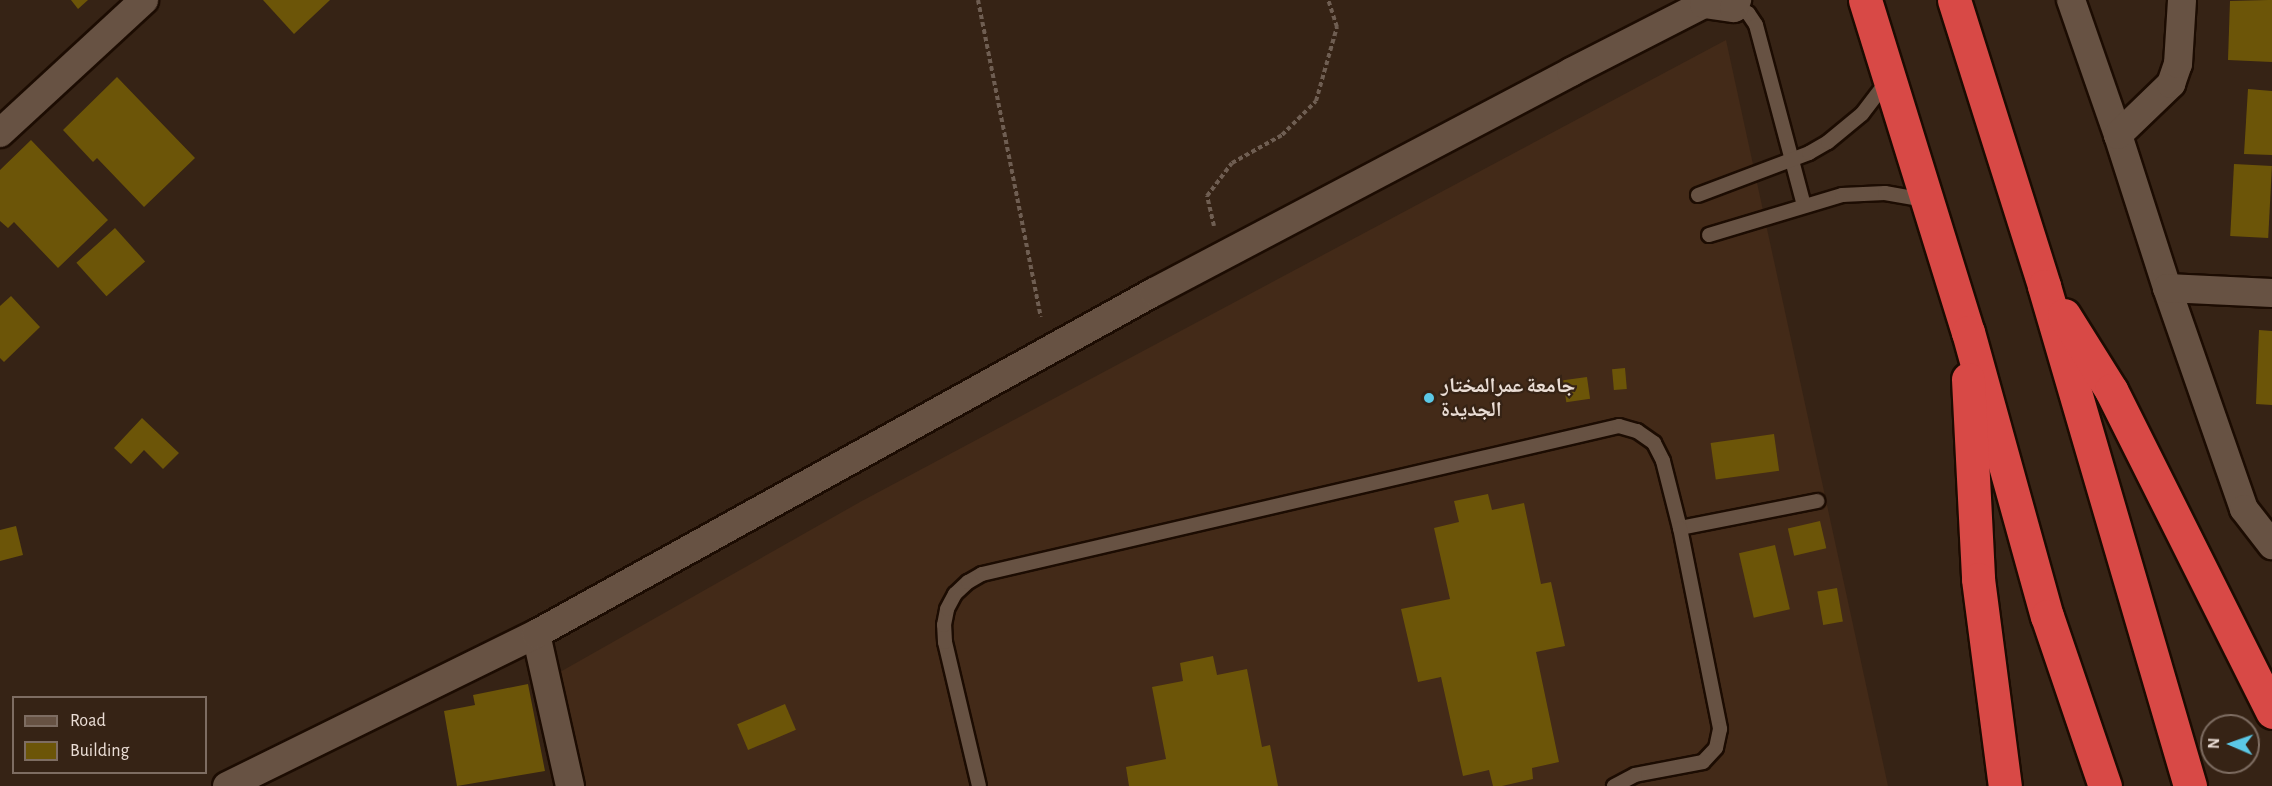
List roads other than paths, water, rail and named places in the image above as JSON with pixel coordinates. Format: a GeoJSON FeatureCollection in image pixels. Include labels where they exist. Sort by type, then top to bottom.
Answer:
{"type":"FeatureCollection","features":[{"type":"Feature","properties":{"kind":"highway"},"geometry":{"type":"LineString","coordinates":[[1865,0],[1968,332],[2047,616],[2105,786]]}},
{"type":"Feature","properties":{"kind":"highway"},"geometry":{"type":"LineString","coordinates":[[1954,0],[2044,286],[2190,786]]}},
{"type":"Feature","properties":{"kind":"highway"},"geometry":{"type":"LineString","coordinates":[[2044,286],[2111,390],[2272,712]]}},
{"type":"Feature","properties":{"kind":"highway"},"geometry":{"type":"LineString","coordinates":[[1968,332],[1970,438],[1978,579],[2005,786]]}},
{"type":"Feature","properties":{"kind":"street"},"geometry":{"type":"LineString","coordinates":[[0,133],[144,0]]}},
{"type":"Feature","properties":{"kind":"street"},"geometry":{"type":"LineString","coordinates":[[2071,0],[2244,509],[2272,545]]}},
{"type":"Feature","properties":{"kind":"street"},"geometry":{"type":"LineString","coordinates":[[2118,135],[2171,84],[2178,64],[2182,0]]}},
{"type":"Feature","properties":{"kind":"street"},"geometry":{"type":"LineString","coordinates":[[227,786],[536,634],[1221,256],[1704,4],[1736,4]]}},
{"type":"Feature","properties":{"kind":"street"},"geometry":{"type":"LineString","coordinates":[[2167,288],[2272,292]]}},
{"type":"Feature","properties":{"kind":"street"},"geometry":{"type":"LineString","coordinates":[[536,634],[570,786]]}},
{"type":"Feature","properties":{"kind":"lane"},"geometry":{"type":"LineString","coordinates":[[1736,4],[1748,13],[1756,25],[1804,205]]}},
{"type":"Feature","properties":{"kind":"lane"},"geometry":{"type":"LineString","coordinates":[[1698,195],[1818,148],[1846,129],[1869,106],[1889,79]]}},
{"type":"Feature","properties":{"kind":"lane"},"geometry":{"type":"LineString","coordinates":[[1709,235],[1842,195],[1885,193],[1927,201]]}},
{"type":"Feature","properties":{"kind":"lane"},"geometry":{"type":"LineString","coordinates":[[979,786],[945,642],[944,625],[947,609],[955,594],[982,574],[1619,426],[1637,431],[1654,443],[1663,461],[1680,528],[1720,729],[1719,739],[1711,756],[1703,762],[1635,776],[1614,786]]}},
{"type":"Feature","properties":{"kind":"lane"},"geometry":{"type":"LineString","coordinates":[[1680,528],[1817,501]]}},
{"type":"Feature","properties":{"kind":"place","name":"جامعة عمرالمختار الجديدة"},"geometry":{"type":"Point","coordinates":[1429,398]}}]}
